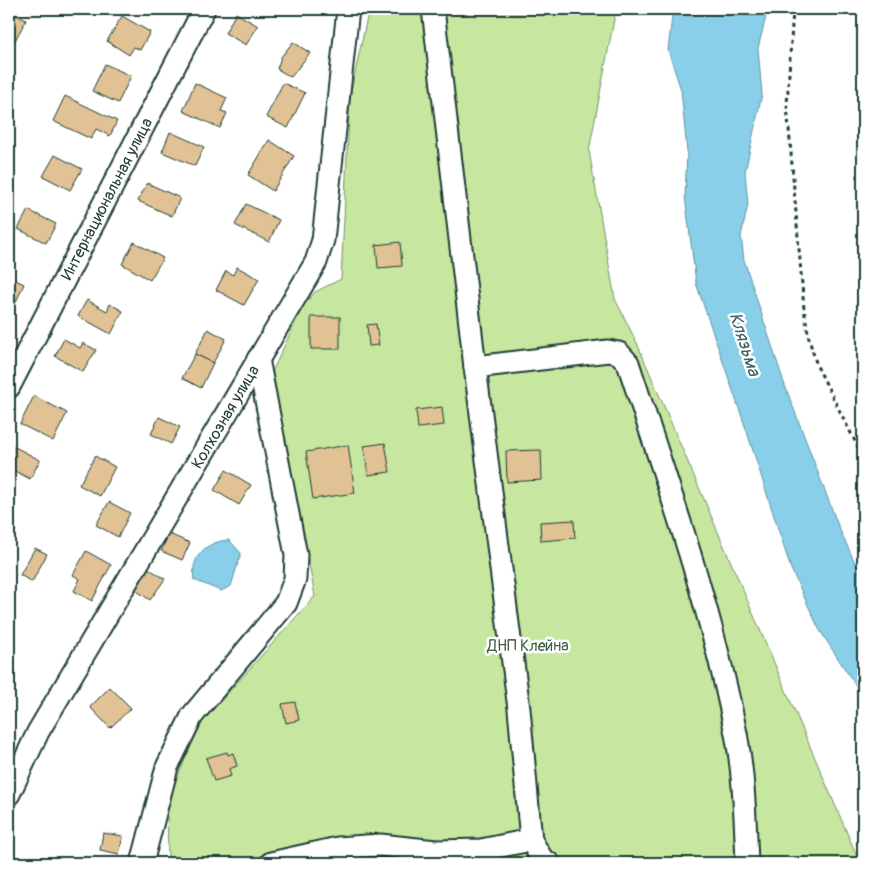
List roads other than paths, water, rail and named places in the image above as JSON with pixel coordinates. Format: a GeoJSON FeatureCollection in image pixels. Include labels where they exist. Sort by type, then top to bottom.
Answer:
{"type":"FeatureCollection","features":[{"type":"Feature","properties":{"kind":"street","name":"Интернациональная улица"},"geometry":{"type":"LineString","coordinates":[[9,387],[204,9]]}},
{"type":"Feature","properties":{"kind":"street","name":"Колхозная улица"},"geometry":{"type":"LineString","coordinates":[[9,794],[38,732],[316,262],[323,240],[347,9]]}},
{"type":"Feature","properties":{"kind":"street"},"geometry":{"type":"LineString","coordinates":[[433,9],[475,367],[519,709],[531,840],[542,859],[549,863]]}},
{"type":"Feature","properties":{"kind":"street"},"geometry":{"type":"LineString","coordinates":[[475,367],[608,351],[619,353],[628,363],[698,578],[735,724],[744,790],[748,863]]}},
{"type":"Feature","properties":{"kind":"street"},"geometry":{"type":"LineString","coordinates":[[142,863],[167,767],[192,716],[286,603],[294,579],[296,555],[258,359]]}},
{"type":"Feature","properties":{"kind":"street"},"geometry":{"type":"LineString","coordinates":[[271,863],[338,848],[380,845],[436,851],[481,850],[531,840]]}},
{"type":"Feature","properties":{"kind":"water","name":"Клязьма"},"geometry":{"type":"Polygon","coordinates":[[[673,9],[768,9],[758,48],[762,94],[745,172],[748,205],[741,236],[744,260],[784,383],[839,528],[863,580],[863,697],[819,629],[791,569],[696,283],[685,196],[687,151],[681,90],[668,50],[673,9]]]}},
{"type":"Feature","properties":{"kind":"water"},"geometry":{"type":"Polygon","coordinates":[[[229,540],[241,553],[231,586],[221,591],[194,580],[193,571],[202,551],[214,543],[229,540]]]}},
{"type":"Feature","properties":{"kind":"park label","name":"ДНП Клейна"},"geometry":{"type":"Point","coordinates":[528,645]}}]}
